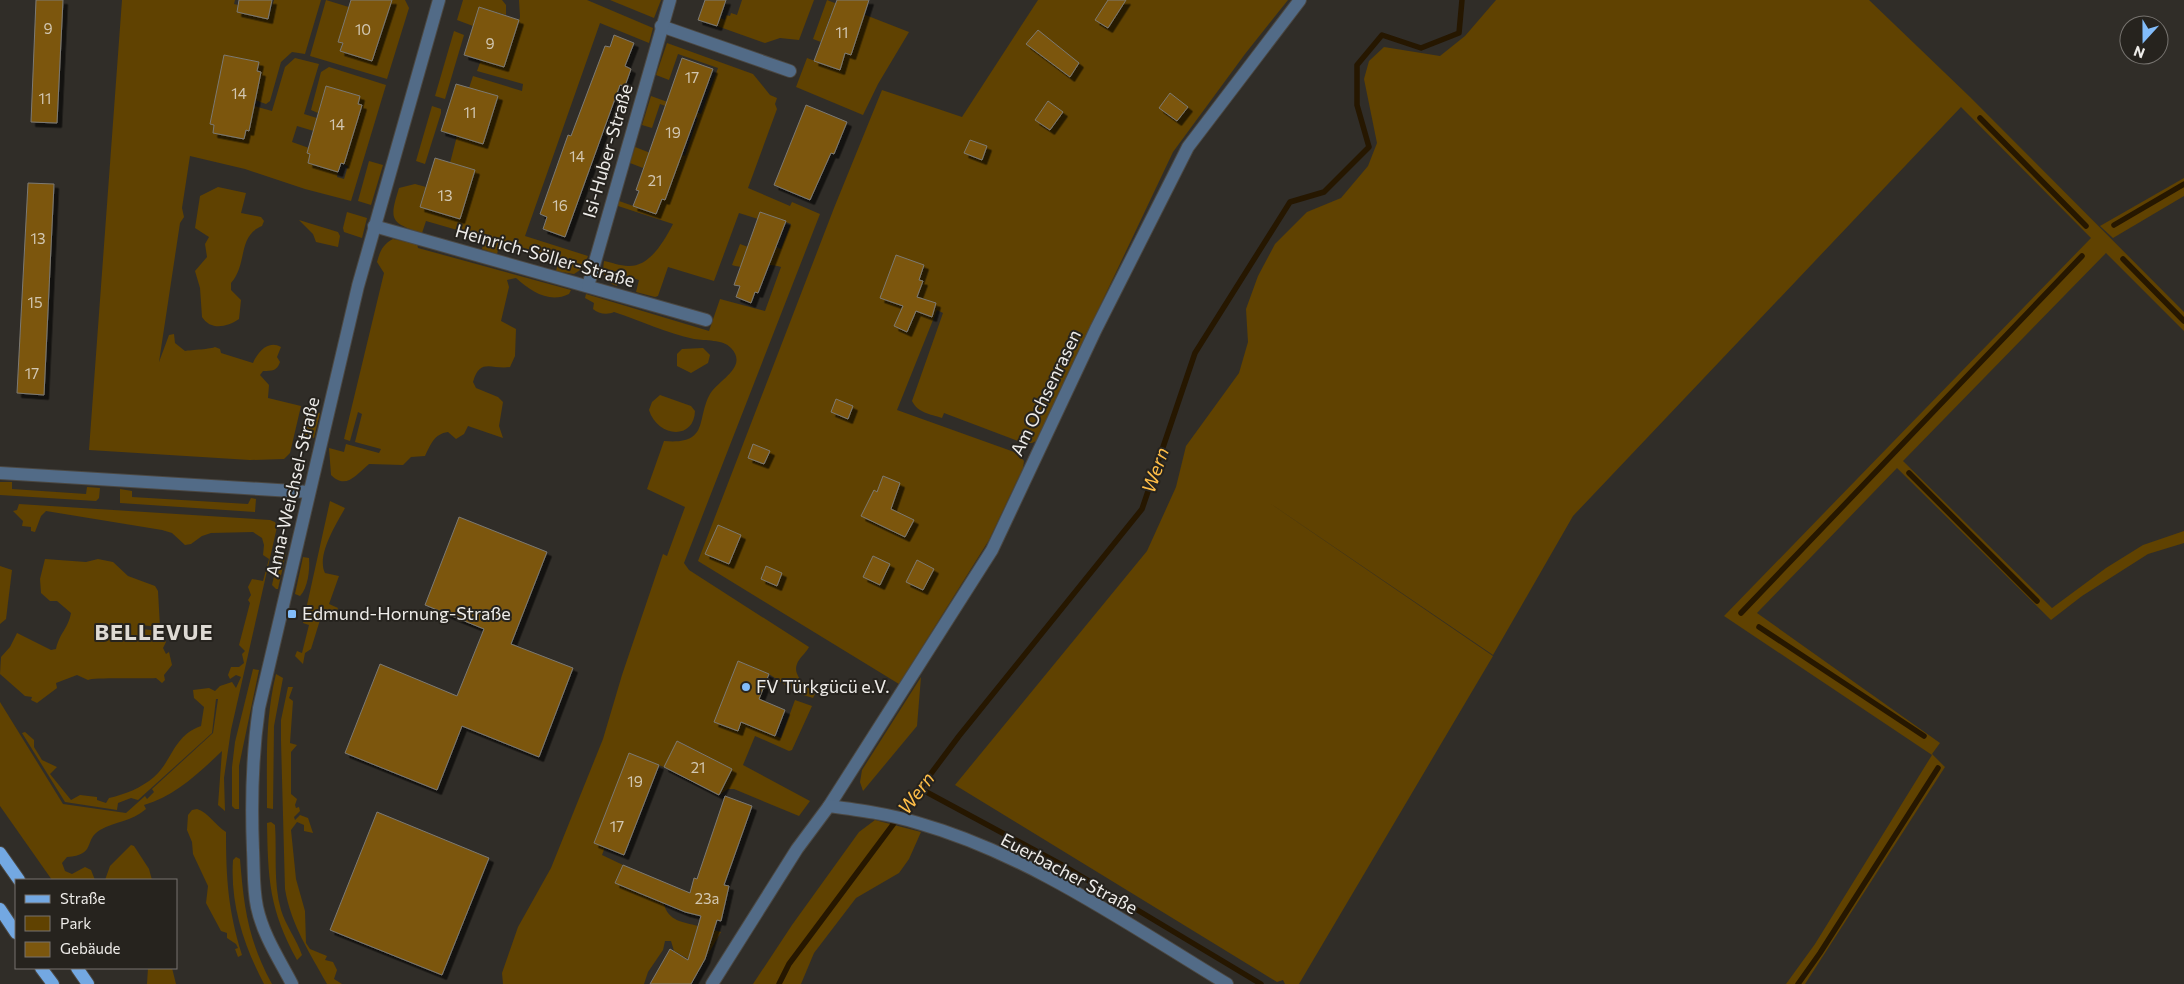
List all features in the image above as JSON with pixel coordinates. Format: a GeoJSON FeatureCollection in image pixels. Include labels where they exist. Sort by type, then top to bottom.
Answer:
{"type":"FeatureCollection","features":[{"type":"Feature","properties":{"kind":"main road"},"geometry":{"type":"LineString","coordinates":[[0,853],[18,879]]}},
{"type":"Feature","properties":{"kind":"main road"},"geometry":{"type":"LineString","coordinates":[[0,909],[15,932]]}},
{"type":"Feature","properties":{"kind":"main road"},"geometry":{"type":"LineString","coordinates":[[43,969],[53,984]]}},
{"type":"Feature","properties":{"kind":"main road"},"geometry":{"type":"LineString","coordinates":[[78,969],[88,984]]}},
{"type":"Feature","properties":{"kind":"street","name":"Anna-Weichsel-Straße"},"geometry":{"type":"LineString","coordinates":[[292,984],[266,936],[255,889],[251,788],[253,749],[259,708],[374,226],[439,0]]}},
{"type":"Feature","properties":{"kind":"street","name":"Isi-Huber-Straße"},"geometry":{"type":"LineString","coordinates":[[588,286],[670,0]]}},
{"type":"Feature","properties":{"kind":"street","name":"Am Ochsenrasen"},"geometry":{"type":"LineString","coordinates":[[829,806],[992,550],[1083,356],[1188,147],[1300,0]]}},
{"type":"Feature","properties":{"kind":"street"},"geometry":{"type":"LineString","coordinates":[[661,26],[790,71]]}},
{"type":"Feature","properties":{"kind":"street","name":"Heinrich-Söller-Straße"},"geometry":{"type":"LineString","coordinates":[[374,226],[706,320]]}},
{"type":"Feature","properties":{"kind":"street"},"geometry":{"type":"LineString","coordinates":[[0,473],[309,492]]}},
{"type":"Feature","properties":{"kind":"street"},"geometry":{"type":"LineString","coordinates":[[712,984],[759,906],[829,806]]}},
{"type":"Feature","properties":{"kind":"street","name":"Euerbacher Straße"},"geometry":{"type":"LineString","coordinates":[[829,806],[878,813],[919,823],[1015,862],[1062,886],[1227,984]]}},
{"type":"Feature","properties":{"kind":"green space"},"geometry":{"type":"Polygon","coordinates":[[[122,0],[235,0],[234,4],[238,5],[237,12],[268,19],[274,0],[321,0],[305,54],[292,52],[281,62],[270,101],[266,104],[255,100],[261,72],[257,71],[215,100],[210,124],[214,125],[213,133],[244,139],[246,130],[249,130],[254,106],[272,111],[285,67],[295,58],[319,64],[304,114],[320,119],[317,132],[297,126],[292,142],[309,148],[307,153],[310,154],[308,163],[338,172],[337,177],[344,179],[348,166],[344,164],[360,96],[326,86],[318,113],[311,110],[321,72],[329,67],[386,85],[351,201],[305,189],[245,169],[190,156],[182,208],[184,217],[180,223],[159,362],[169,335],[174,334],[175,343],[185,351],[215,347],[220,349],[221,353],[253,363],[260,351],[267,346],[276,345],[281,347],[277,357],[280,362],[276,369],[263,371],[260,375],[269,385],[268,398],[301,406],[290,453],[284,459],[250,460],[89,450],[122,0]]]}},
{"type":"Feature","properties":{"kind":"green space"},"geometry":{"type":"Polygon","coordinates":[[[326,0],[352,8],[340,51],[371,61],[374,52],[376,52],[392,0],[405,0],[409,8],[387,79],[310,56],[326,0]]]}},
{"type":"Feature","properties":{"kind":"green space"},"geometry":{"type":"Polygon","coordinates":[[[463,0],[502,0],[506,5],[506,15],[479,7],[473,26],[457,20],[463,0]]]}},
{"type":"Feature","properties":{"kind":"green space"},"geometry":{"type":"Polygon","coordinates":[[[519,0],[587,0],[653,28],[649,43],[600,23],[525,236],[588,256],[583,268],[574,274],[556,271],[559,259],[500,242],[497,254],[482,249],[485,238],[426,221],[422,233],[398,223],[393,214],[399,188],[415,184],[426,187],[420,207],[450,163],[457,136],[483,144],[498,97],[469,88],[473,76],[522,91],[523,84],[477,71],[481,60],[504,67],[520,17],[519,0]]]}},
{"type":"Feature","properties":{"kind":"green space"},"geometry":{"type":"Polygon","coordinates":[[[610,0],[661,0],[654,18],[610,0]]]}},
{"type":"Feature","properties":{"kind":"green space"},"geometry":{"type":"Polygon","coordinates":[[[742,0],[814,0],[799,40],[780,38],[765,43],[717,26],[720,18],[725,20],[726,15],[730,16],[731,13],[737,15],[742,0]]]}},
{"type":"Feature","properties":{"kind":"green space"},"geometry":{"type":"Polygon","coordinates":[[[827,0],[909,32],[878,84],[863,115],[796,87],[807,58],[839,70],[845,53],[851,55],[861,25],[831,14],[821,42],[813,39],[827,0]]]}},
{"type":"Feature","properties":{"kind":"green space"},"geometry":{"type":"Polygon","coordinates":[[[1038,0],[1288,0],[1245,54],[1173,152],[1036,441],[1023,443],[944,413],[942,418],[929,414],[921,411],[915,405],[912,401],[943,313],[937,310],[897,410],[1017,453],[1024,461],[1023,468],[989,540],[899,684],[698,561],[834,208],[882,90],[962,117],[1038,0]]]}},
{"type":"Feature","properties":{"kind":"green space"},"geometry":{"type":"Polygon","coordinates":[[[1496,0],[1869,0],[1970,97],[2184,312],[2184,331],[2106,253],[1903,461],[2052,608],[2106,568],[2143,545],[2184,531],[2184,543],[2148,554],[2082,596],[2051,620],[1897,468],[1757,613],[1940,743],[1932,754],[1945,767],[1805,984],[1786,984],[1815,944],[1932,755],[1724,616],[2091,238],[1961,107],[1573,516],[1493,655],[1249,489],[1493,656],[1299,984],[1285,984],[1283,980],[1277,982],[955,785],[1147,551],[1176,487],[1186,446],[1239,373],[1248,342],[1246,309],[1258,276],[1275,244],[1307,212],[1341,198],[1368,166],[1377,143],[1364,79],[1369,61],[1384,47],[1440,56],[1465,36],[1496,0]]]}},
{"type":"Feature","properties":{"kind":"green space"},"geometry":{"type":"Polygon","coordinates":[[[454,31],[464,35],[445,99],[435,96],[454,31]]]}},
{"type":"Feature","properties":{"kind":"green space"},"geometry":{"type":"Polygon","coordinates":[[[667,43],[753,74],[770,95],[777,98],[775,104],[777,109],[748,188],[790,206],[792,202],[820,214],[684,563],[689,570],[809,647],[796,668],[799,677],[815,694],[813,698],[797,693],[769,674],[738,661],[714,722],[738,731],[741,722],[781,738],[795,700],[812,706],[792,750],[789,751],[755,736],[743,765],[810,801],[799,816],[734,789],[728,789],[719,795],[732,769],[678,741],[664,767],[629,754],[594,843],[605,847],[602,855],[623,865],[615,883],[664,904],[669,914],[677,920],[698,926],[694,939],[713,930],[721,932],[701,966],[674,951],[671,941],[665,941],[663,950],[648,972],[644,984],[503,984],[502,973],[518,927],[551,868],[603,739],[622,675],[663,554],[667,556],[685,507],[647,489],[664,441],[689,439],[695,434],[699,428],[710,394],[730,373],[736,361],[736,355],[731,348],[723,343],[694,339],[614,312],[600,313],[593,309],[594,303],[585,298],[586,294],[709,331],[720,299],[765,311],[781,267],[768,265],[738,267],[732,265],[740,244],[773,256],[776,247],[781,249],[791,224],[761,212],[758,219],[739,213],[714,281],[668,267],[658,296],[655,297],[636,292],[639,280],[621,275],[617,286],[609,282],[603,269],[604,261],[628,266],[643,262],[655,252],[673,224],[618,206],[619,201],[656,214],[662,199],[646,162],[643,168],[630,163],[635,147],[671,161],[675,152],[685,156],[698,118],[660,104],[652,128],[642,125],[651,96],[701,114],[718,68],[678,54],[669,80],[656,75],[667,43]]]}},
{"type":"Feature","properties":{"kind":"green space"},"geometry":{"type":"Polygon","coordinates":[[[432,106],[441,109],[441,113],[425,164],[416,161],[432,106]]]}},
{"type":"Feature","properties":{"kind":"green space"},"geometry":{"type":"Polygon","coordinates":[[[369,161],[383,165],[371,205],[358,201],[369,161]]]}},
{"type":"Feature","properties":{"kind":"green space"},"geometry":{"type":"Polygon","coordinates":[[[2184,178],[2184,196],[2113,238],[2100,226],[2184,178]]]}},
{"type":"Feature","properties":{"kind":"green space"},"geometry":{"type":"Polygon","coordinates":[[[218,187],[246,193],[241,213],[261,217],[264,221],[262,226],[249,236],[240,267],[231,283],[231,290],[241,300],[239,319],[224,326],[214,326],[202,317],[200,288],[195,271],[207,257],[205,244],[209,237],[195,228],[200,196],[218,187]]]}},
{"type":"Feature","properties":{"kind":"green space"},"geometry":{"type":"Polygon","coordinates":[[[347,212],[367,218],[362,238],[344,232],[343,228],[347,212]]]}},
{"type":"Feature","properties":{"kind":"green space"},"geometry":{"type":"Polygon","coordinates":[[[299,220],[338,232],[340,236],[338,247],[316,242],[313,234],[299,220]]]}},
{"type":"Feature","properties":{"kind":"green space"},"geometry":{"type":"Polygon","coordinates":[[[393,239],[417,244],[418,248],[571,290],[569,294],[562,297],[547,297],[534,291],[516,278],[507,280],[509,287],[501,321],[516,329],[515,356],[510,367],[483,367],[476,374],[473,382],[476,388],[498,397],[503,402],[499,426],[503,438],[468,426],[464,434],[456,439],[448,432],[436,437],[425,456],[411,457],[403,465],[369,464],[351,479],[341,481],[331,475],[329,448],[344,452],[346,444],[379,453],[381,449],[355,442],[362,414],[358,412],[350,441],[344,439],[384,273],[377,262],[382,248],[393,239]]]}},
{"type":"Feature","properties":{"kind":"green space"},"geometry":{"type":"Polygon","coordinates":[[[703,348],[710,355],[708,363],[691,373],[677,366],[677,354],[682,349],[703,348]]]}},
{"type":"Feature","properties":{"kind":"green space"},"geometry":{"type":"Polygon","coordinates":[[[660,395],[691,406],[695,411],[693,421],[689,427],[675,432],[659,426],[649,410],[652,402],[660,395]]]}},
{"type":"Feature","properties":{"kind":"green space"},"geometry":{"type":"Polygon","coordinates":[[[306,410],[320,413],[314,438],[300,435],[306,410]]]}},
{"type":"Feature","properties":{"kind":"green space"},"geometry":{"type":"Polygon","coordinates":[[[0,482],[12,482],[12,489],[86,494],[87,487],[100,488],[99,498],[96,501],[0,495],[0,482]]]}},
{"type":"Feature","properties":{"kind":"green space"},"geometry":{"type":"Polygon","coordinates":[[[120,489],[132,491],[132,497],[248,504],[251,498],[256,499],[255,512],[120,503],[120,489]]]}},
{"type":"Feature","properties":{"kind":"green space"},"geometry":{"type":"Polygon","coordinates":[[[330,501],[345,508],[333,530],[323,557],[325,573],[339,576],[329,604],[338,608],[334,618],[323,618],[320,620],[311,649],[305,653],[303,664],[295,656],[297,651],[302,653],[309,625],[303,623],[330,501]]]}},
{"type":"Feature","properties":{"kind":"green space"},"geometry":{"type":"Polygon","coordinates":[[[19,504],[270,520],[275,522],[277,527],[231,730],[224,778],[225,811],[218,805],[222,751],[176,790],[144,805],[146,809],[135,816],[100,830],[92,838],[86,850],[76,856],[67,857],[62,863],[65,871],[72,874],[85,867],[91,870],[95,879],[51,879],[0,806],[0,702],[63,804],[126,813],[145,796],[147,799],[154,792],[152,789],[213,733],[218,699],[216,699],[212,733],[138,800],[131,798],[118,803],[117,810],[65,802],[22,733],[25,732],[34,740],[34,747],[42,760],[57,767],[50,774],[71,800],[80,795],[97,797],[97,800],[106,803],[109,798],[133,790],[149,781],[160,770],[179,742],[192,730],[201,726],[204,707],[194,698],[193,690],[209,688],[215,691],[220,686],[232,682],[236,688],[241,677],[236,675],[230,679],[228,675],[231,667],[239,667],[244,663],[242,654],[245,651],[239,645],[250,603],[248,600],[251,595],[248,587],[252,579],[263,581],[269,559],[263,555],[264,545],[262,538],[253,532],[211,533],[202,536],[191,544],[185,545],[172,533],[162,530],[46,511],[41,516],[35,532],[31,531],[31,527],[22,526],[23,521],[13,511],[17,510],[19,504]]]}},
{"type":"Feature","properties":{"kind":"green space"},"geometry":{"type":"Polygon","coordinates":[[[282,552],[286,553],[278,589],[276,589],[272,585],[279,555],[282,552]]]}},
{"type":"Feature","properties":{"kind":"green space"},"geometry":{"type":"Polygon","coordinates":[[[303,557],[309,558],[309,567],[307,583],[300,596],[295,594],[303,557]]]}},
{"type":"Feature","properties":{"kind":"green space"},"geometry":{"type":"Polygon","coordinates":[[[45,559],[86,562],[98,559],[113,562],[128,576],[155,586],[158,591],[160,627],[141,625],[142,629],[160,631],[166,642],[163,648],[166,654],[169,652],[172,665],[164,675],[165,680],[162,683],[156,678],[88,680],[77,675],[56,683],[57,688],[37,703],[31,700],[32,697],[25,696],[0,674],[1,657],[10,647],[17,633],[51,650],[56,649],[68,623],[71,613],[57,601],[50,601],[41,593],[40,579],[45,559]]]}},
{"type":"Feature","properties":{"kind":"green space"},"geometry":{"type":"Polygon","coordinates":[[[0,566],[12,570],[6,619],[0,624],[0,566]]]}},
{"type":"Feature","properties":{"kind":"green space"},"geometry":{"type":"Polygon","coordinates":[[[253,669],[259,670],[239,766],[239,809],[235,809],[232,806],[232,767],[235,742],[253,669]]]}},
{"type":"Feature","properties":{"kind":"green space"},"geometry":{"type":"Polygon","coordinates":[[[276,674],[283,678],[274,726],[273,809],[267,808],[267,757],[268,724],[276,674]]]}},
{"type":"Feature","properties":{"kind":"green space"},"geometry":{"type":"Polygon","coordinates":[[[921,677],[917,726],[863,791],[860,782],[862,770],[921,677]]]}},
{"type":"Feature","properties":{"kind":"green space"},"geometry":{"type":"Polygon","coordinates":[[[288,687],[293,687],[289,698],[293,701],[290,743],[297,745],[291,752],[291,794],[297,799],[295,805],[296,808],[299,807],[300,811],[294,817],[295,820],[300,815],[308,818],[313,833],[304,831],[304,825],[297,822],[291,830],[296,879],[305,911],[306,943],[310,949],[327,956],[325,960],[333,962],[337,970],[334,979],[342,984],[327,984],[296,927],[285,889],[281,720],[288,687]]]}},
{"type":"Feature","properties":{"kind":"green space"},"geometry":{"type":"Polygon","coordinates":[[[197,809],[205,813],[226,832],[229,894],[242,955],[238,957],[235,949],[238,948],[236,944],[227,938],[227,933],[221,931],[206,903],[208,886],[193,854],[192,842],[187,830],[188,815],[192,810],[197,809]]]}},
{"type":"Feature","properties":{"kind":"green space"},"geometry":{"type":"Polygon","coordinates":[[[875,820],[921,832],[909,859],[899,873],[856,898],[814,953],[801,984],[753,984],[792,925],[859,832],[875,820]]]}},
{"type":"Feature","properties":{"kind":"green space"},"geometry":{"type":"Polygon","coordinates":[[[271,822],[275,825],[276,878],[281,910],[302,955],[297,960],[275,909],[268,861],[267,823],[271,822]]]}},
{"type":"Feature","properties":{"kind":"green space"},"geometry":{"type":"Polygon","coordinates":[[[131,845],[134,846],[149,869],[152,879],[105,879],[110,866],[131,845]]]}},
{"type":"Feature","properties":{"kind":"green space"},"geometry":{"type":"Polygon","coordinates":[[[236,857],[240,859],[243,893],[252,938],[272,984],[264,984],[250,955],[240,924],[234,893],[233,860],[236,857]]]}},
{"type":"Feature","properties":{"kind":"green space"},"geometry":{"type":"Polygon","coordinates":[[[148,969],[172,969],[176,984],[147,984],[148,969]]]}},
{"type":"Feature","properties":{"kind":"building"},"geometry":{"type":"Polygon","coordinates":[[[36,0],[63,0],[57,123],[31,122],[36,0]]]}},
{"type":"Feature","properties":{"kind":"building"},"geometry":{"type":"Polygon","coordinates":[[[239,0],[272,0],[268,19],[237,12],[239,0]]]}},
{"type":"Feature","properties":{"kind":"building"},"geometry":{"type":"Polygon","coordinates":[[[351,0],[392,0],[372,61],[340,51],[343,43],[338,42],[351,0]]]}},
{"type":"Feature","properties":{"kind":"building"},"geometry":{"type":"Polygon","coordinates":[[[705,0],[726,0],[717,26],[698,20],[705,0]]]}},
{"type":"Feature","properties":{"kind":"building"},"geometry":{"type":"Polygon","coordinates":[[[837,0],[869,0],[851,55],[845,53],[840,70],[814,61],[837,0]]]}},
{"type":"Feature","properties":{"kind":"building"},"geometry":{"type":"Polygon","coordinates":[[[1108,0],[1126,0],[1108,28],[1095,20],[1108,0]]]}},
{"type":"Feature","properties":{"kind":"building"},"geometry":{"type":"Polygon","coordinates":[[[479,7],[519,20],[504,67],[464,55],[479,7]]]}},
{"type":"Feature","properties":{"kind":"building"},"geometry":{"type":"Polygon","coordinates":[[[1038,30],[1079,63],[1070,77],[1026,44],[1038,30]]]}},
{"type":"Feature","properties":{"kind":"building"},"geometry":{"type":"Polygon","coordinates":[[[614,35],[634,43],[625,66],[631,69],[625,86],[620,85],[565,237],[543,229],[547,217],[540,214],[568,135],[571,136],[605,46],[610,47],[614,35]]]}},
{"type":"Feature","properties":{"kind":"building"},"geometry":{"type":"Polygon","coordinates":[[[224,55],[259,62],[257,71],[261,72],[249,131],[246,130],[244,139],[213,133],[214,125],[210,124],[224,55]]]}},
{"type":"Feature","properties":{"kind":"building"},"geometry":{"type":"Polygon","coordinates":[[[682,58],[713,69],[665,200],[662,199],[656,214],[633,206],[639,191],[636,190],[682,58]]]}},
{"type":"Feature","properties":{"kind":"building"},"geometry":{"type":"Polygon","coordinates":[[[456,84],[498,96],[483,144],[441,131],[456,84]]]}},
{"type":"Feature","properties":{"kind":"building"},"geometry":{"type":"Polygon","coordinates":[[[326,86],[360,96],[358,104],[362,105],[344,164],[341,163],[338,172],[308,163],[310,154],[307,153],[326,86]]]}},
{"type":"Feature","properties":{"kind":"building"},"geometry":{"type":"Polygon","coordinates":[[[1170,93],[1188,107],[1177,121],[1159,108],[1170,93]]]}},
{"type":"Feature","properties":{"kind":"building"},"geometry":{"type":"Polygon","coordinates":[[[1048,101],[1063,112],[1050,130],[1035,120],[1048,101]]]}},
{"type":"Feature","properties":{"kind":"building"},"geometry":{"type":"Polygon","coordinates":[[[806,105],[847,122],[834,154],[831,153],[810,200],[774,185],[806,105]]]}},
{"type":"Feature","properties":{"kind":"building"},"geometry":{"type":"Polygon","coordinates":[[[970,140],[987,146],[982,160],[964,153],[970,140]]]}},
{"type":"Feature","properties":{"kind":"building"},"geometry":{"type":"Polygon","coordinates":[[[435,158],[475,170],[460,219],[420,207],[435,158]]]}},
{"type":"Feature","properties":{"kind":"building"},"geometry":{"type":"Polygon","coordinates":[[[28,183],[54,184],[44,395],[17,393],[28,183]]]}},
{"type":"Feature","properties":{"kind":"building"},"geometry":{"type":"Polygon","coordinates":[[[760,212],[786,221],[758,293],[755,292],[751,303],[736,297],[740,286],[734,285],[760,212]]]}},
{"type":"Feature","properties":{"kind":"building"},"geometry":{"type":"Polygon","coordinates":[[[896,255],[924,265],[919,280],[923,281],[917,297],[936,303],[932,317],[916,311],[907,332],[894,326],[903,306],[880,298],[896,255]]]}},
{"type":"Feature","properties":{"kind":"building"},"geometry":{"type":"Polygon","coordinates":[[[836,399],[853,406],[848,419],[831,412],[836,399]]]}},
{"type":"Feature","properties":{"kind":"building"},"geometry":{"type":"Polygon","coordinates":[[[753,444],[770,451],[764,464],[748,458],[753,444]]]}},
{"type":"Feature","properties":{"kind":"building"},"geometry":{"type":"Polygon","coordinates":[[[883,476],[900,483],[891,509],[914,520],[905,537],[861,516],[874,490],[877,492],[883,476]]]}},
{"type":"Feature","properties":{"kind":"building"},"geometry":{"type":"Polygon","coordinates":[[[459,517],[547,552],[511,644],[573,668],[539,757],[462,726],[437,790],[345,753],[380,664],[457,696],[484,629],[425,605],[459,517]]]}},
{"type":"Feature","properties":{"kind":"building"},"geometry":{"type":"Polygon","coordinates":[[[718,525],[741,535],[729,564],[705,554],[718,525]]]}},
{"type":"Feature","properties":{"kind":"building"},"geometry":{"type":"Polygon","coordinates":[[[873,556],[890,564],[880,585],[863,577],[873,556]]]}},
{"type":"Feature","properties":{"kind":"building"},"geometry":{"type":"Polygon","coordinates":[[[917,560],[934,569],[923,590],[906,582],[917,560]]]}},
{"type":"Feature","properties":{"kind":"building"},"geometry":{"type":"Polygon","coordinates":[[[766,566],[782,573],[777,586],[761,579],[766,566]]]}},
{"type":"Feature","properties":{"kind":"building","name":"FV Türkgücü e.V."},"geometry":{"type":"Polygon","coordinates":[[[738,661],[769,674],[759,699],[785,710],[775,736],[741,722],[738,731],[714,722],[738,661]]]}},
{"type":"Feature","properties":{"kind":"building"},"geometry":{"type":"Polygon","coordinates":[[[677,741],[732,769],[719,795],[664,767],[677,741]]]}},
{"type":"Feature","properties":{"kind":"building"},"geometry":{"type":"Polygon","coordinates":[[[629,753],[659,765],[624,855],[594,843],[629,753]]]}},
{"type":"Feature","properties":{"kind":"building"},"geometry":{"type":"Polygon","coordinates":[[[725,796],[752,806],[724,885],[729,886],[721,921],[717,920],[705,959],[691,984],[650,984],[670,949],[688,960],[701,916],[685,912],[615,883],[623,865],[690,893],[694,878],[697,879],[725,796]]]}},
{"type":"Feature","properties":{"kind":"building"},"geometry":{"type":"Polygon","coordinates":[[[377,812],[489,858],[442,975],[330,930],[377,812]]]}},
{"type":"Feature","properties":{"kind":"waterway","name":"Wern"},"geometry":{"type":"LineString","coordinates":[[779,984],[789,964],[959,736],[1142,509],[1195,353],[1290,202],[1324,192],[1369,147],[1357,105],[1357,65],[1382,35],[1421,48],[1459,33],[1462,0]]}},
{"type":"Feature","properties":{"kind":"waterway"},"geometry":{"type":"LineString","coordinates":[[1980,118],[2086,226]]}},
{"type":"Feature","properties":{"kind":"waterway"},"geometry":{"type":"LineString","coordinates":[[2114,225],[2184,184]]}},
{"type":"Feature","properties":{"kind":"waterway"},"geometry":{"type":"LineString","coordinates":[[1741,613],[2082,256]]}},
{"type":"Feature","properties":{"kind":"waterway"},"geometry":{"type":"LineString","coordinates":[[2123,259],[2184,321]]}},
{"type":"Feature","properties":{"kind":"waterway"},"geometry":{"type":"LineString","coordinates":[[1909,473],[2037,601]]}},
{"type":"Feature","properties":{"kind":"waterway"},"geometry":{"type":"LineString","coordinates":[[1759,627],[1924,736]]}},
{"type":"Feature","properties":{"kind":"waterway"},"geometry":{"type":"LineString","coordinates":[[1798,984],[1820,953],[1938,768]]}},
{"type":"Feature","properties":{"kind":"waterway"},"geometry":{"type":"LineString","coordinates":[[919,788],[1064,866],[1261,984]]}},
{"type":"Feature","properties":{"kind":"place","name":"Edmund-Hornung-Straße"},"geometry":{"type":"Point","coordinates":[292,614]}},
{"type":"Feature","properties":{"kind":"place","name":"FV Türkgücü e.V."},"geometry":{"type":"Point","coordinates":[746,687]}},
{"type":"Feature","properties":{"kind":"district","name":"BELLEVUE"},"geometry":{"type":"Point","coordinates":[154,632]}}]}
